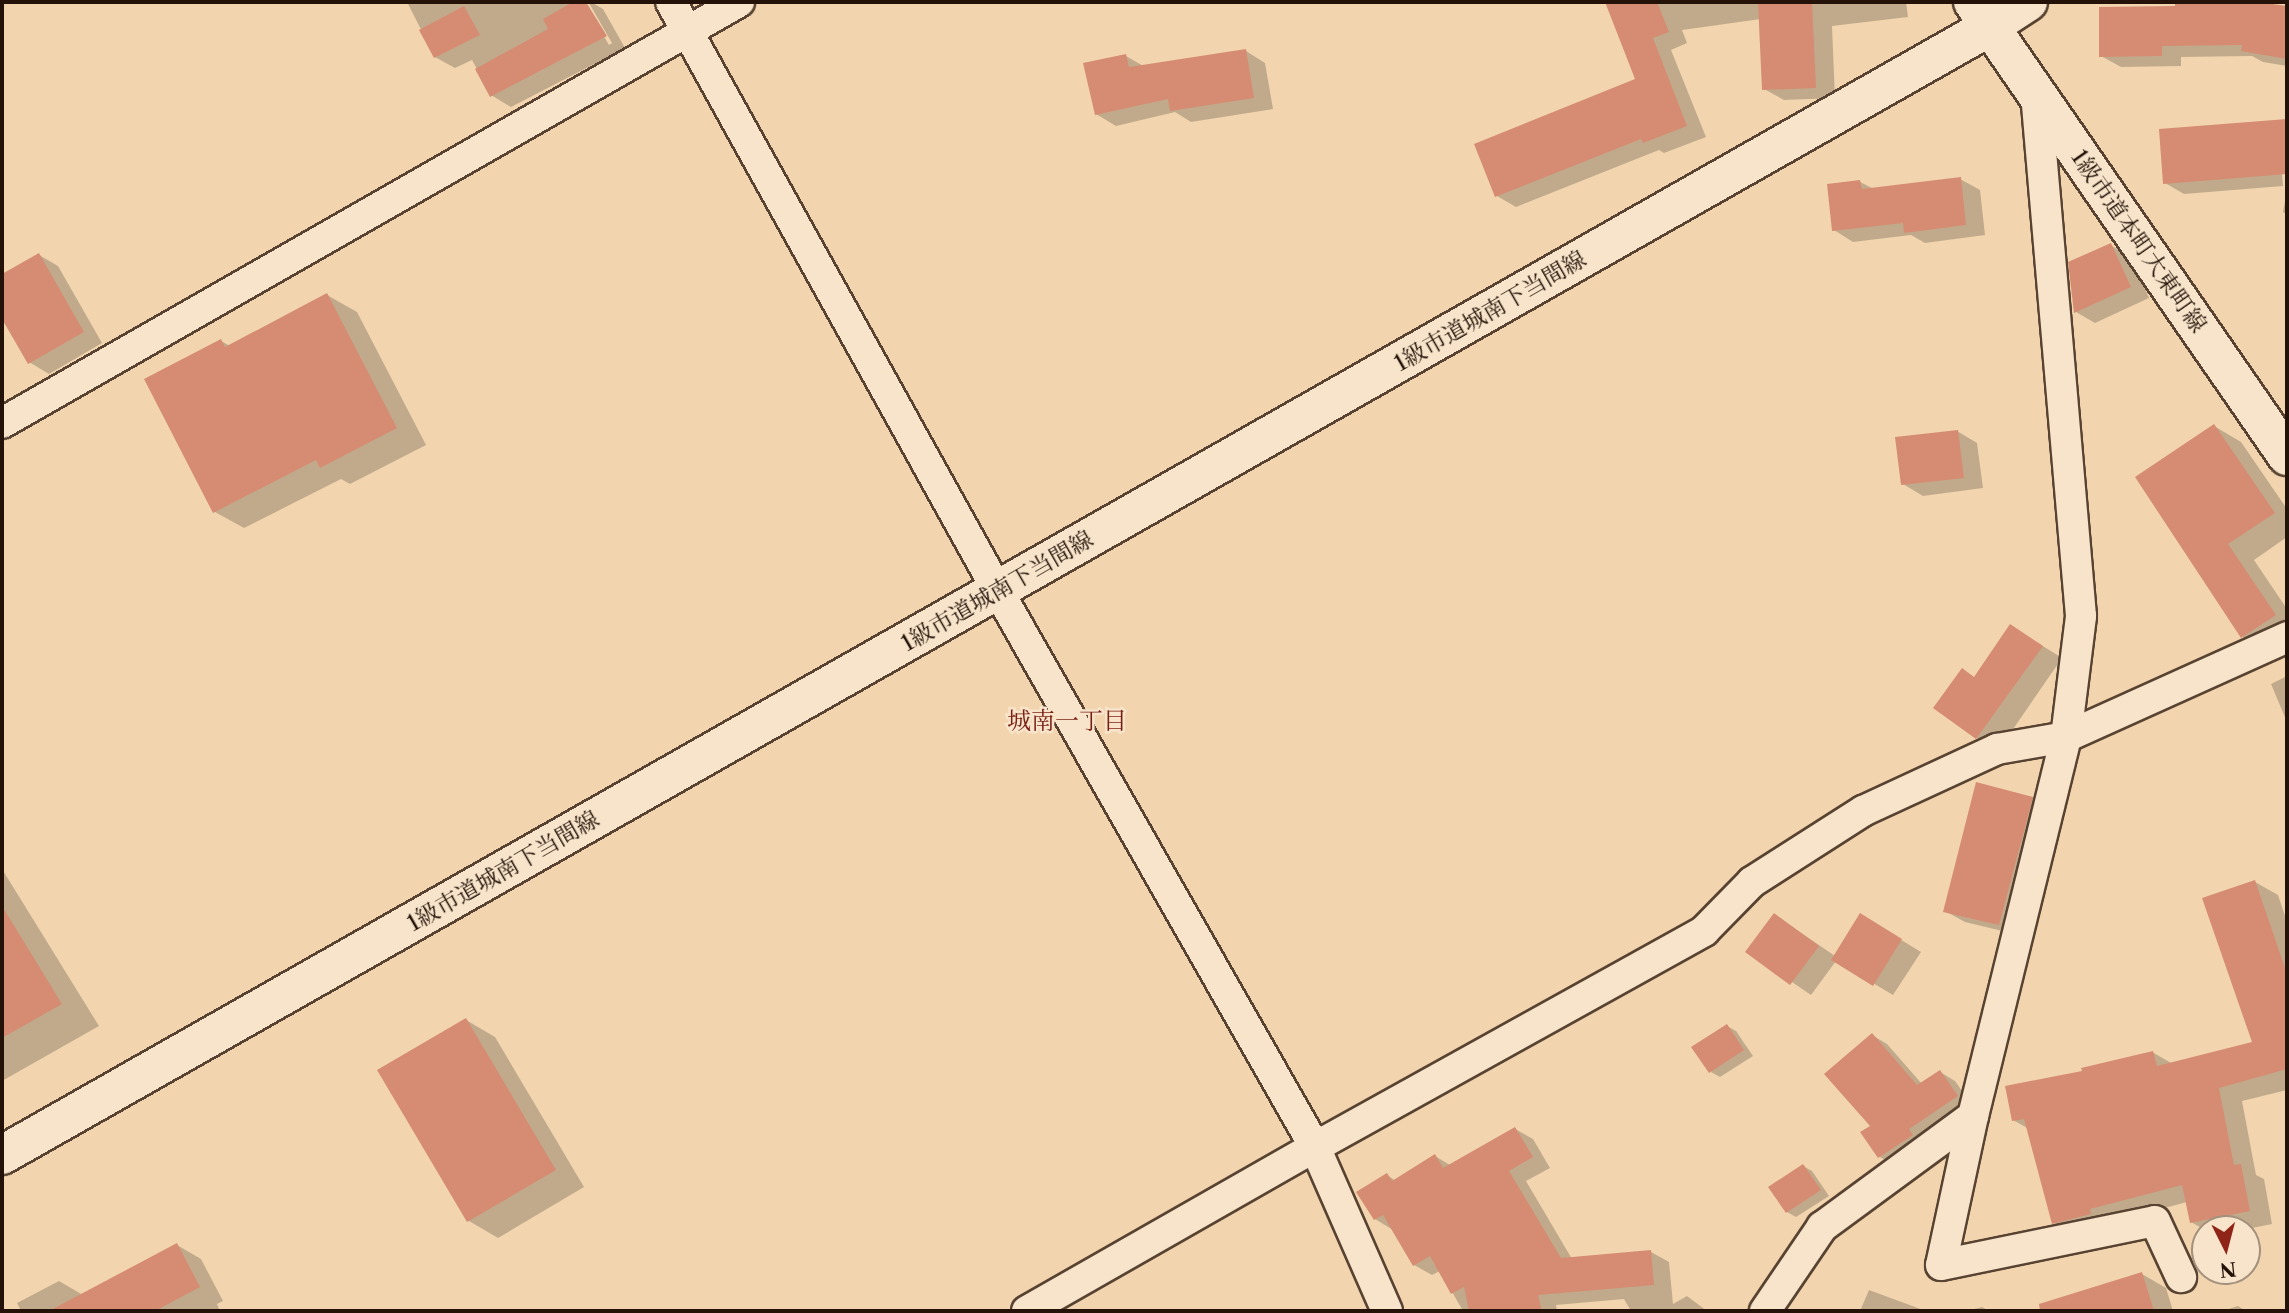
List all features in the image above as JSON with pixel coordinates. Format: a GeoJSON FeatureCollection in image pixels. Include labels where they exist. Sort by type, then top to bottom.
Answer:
{"type":"FeatureCollection","features":[{"type":"Feature","properties":{"kind":"street"},"geometry":{"type":"LineString","coordinates":[[670,2],[998,590],[1315,1147],[1387,1311]]}},
{"type":"Feature","properties":{"kind":"street"},"geometry":{"type":"LineString","coordinates":[[2,423],[739,2]]}},
{"type":"Feature","properties":{"kind":"street","name":"1級市道城南下当間線"},"geometry":{"type":"LineString","coordinates":[[2,1155],[998,590],[1982,14],[2028,2]]}},
{"type":"Feature","properties":{"kind":"street","name":"1級市道本町大東町線"},"geometry":{"type":"LineString","coordinates":[[1982,14],[2287,456]]}},
{"type":"Feature","properties":{"kind":"street"},"geometry":{"type":"LineString","coordinates":[[2036,92],[2081,617],[2066,737],[1973,1116],[1941,1265],[2155,1221],[2181,1277]]}},
{"type":"Feature","properties":{"kind":"street"},"geometry":{"type":"LineString","coordinates":[[1027,1311],[1704,931],[1752,882],[1863,811],[1997,749],[2066,737],[2287,637]]}},
{"type":"Feature","properties":{"kind":"street"},"geometry":{"type":"LineString","coordinates":[[1765,1311],[1822,1227],[1973,1116]]}},
{"type":"Feature","properties":{"kind":"building"},"geometry":{"type":"Polygon","coordinates":[[[573,2],[586,2],[607,36],[490,97],[475,69],[548,29],[543,19],[573,2]]]}},
{"type":"Feature","properties":{"kind":"building"},"geometry":{"type":"Polygon","coordinates":[[[1605,2],[1657,2],[1669,32],[1653,38],[1687,126],[1643,143],[1641,139],[1495,197],[1474,144],[1635,79],[1605,2]]]}},
{"type":"Feature","properties":{"kind":"building"},"geometry":{"type":"Polygon","coordinates":[[[1758,2],[1812,2],[1816,88],[1762,90],[1758,2]]]}},
{"type":"Feature","properties":{"kind":"building"},"geometry":{"type":"Polygon","coordinates":[[[2175,2],[2258,2],[2287,6],[2287,59],[2241,51],[2242,45],[2162,46],[2162,56],[2099,57],[2099,7],[2175,6],[2175,2]]]}},
{"type":"Feature","properties":{"kind":"building"},"geometry":{"type":"Polygon","coordinates":[[[464,6],[480,35],[434,58],[419,30],[464,6]]]}},
{"type":"Feature","properties":{"kind":"building"},"geometry":{"type":"Polygon","coordinates":[[[1246,49],[1254,98],[1170,111],[1168,99],[1095,115],[1083,63],[1126,54],[1129,67],[1246,49]]]}},
{"type":"Feature","properties":{"kind":"building"},"geometry":{"type":"Polygon","coordinates":[[[2287,119],[2287,174],[2163,184],[2159,129],[2287,119]]]}},
{"type":"Feature","properties":{"kind":"building"},"geometry":{"type":"Polygon","coordinates":[[[1961,177],[1966,225],[1904,233],[1903,223],[1832,231],[1827,184],[1860,180],[1862,189],[1961,177]]]}},
{"type":"Feature","properties":{"kind":"building"},"geometry":{"type":"Polygon","coordinates":[[[2111,243],[2131,287],[2074,313],[2068,262],[2111,243]]]}},
{"type":"Feature","properties":{"kind":"building"},"geometry":{"type":"Polygon","coordinates":[[[39,253],[84,332],[28,364],[2,319],[2,274],[39,253]]]}},
{"type":"Feature","properties":{"kind":"building"},"geometry":{"type":"Polygon","coordinates":[[[327,293],[397,428],[320,468],[316,460],[213,513],[144,379],[221,339],[225,347],[327,293]]]}},
{"type":"Feature","properties":{"kind":"building"},"geometry":{"type":"Polygon","coordinates":[[[2214,424],[2275,513],[2228,544],[2276,615],[2241,638],[2135,477],[2214,424]]]}},
{"type":"Feature","properties":{"kind":"building"},"geometry":{"type":"Polygon","coordinates":[[[1958,430],[1964,478],[1901,485],[1895,437],[1958,430]]]}},
{"type":"Feature","properties":{"kind":"building"},"geometry":{"type":"Polygon","coordinates":[[[2010,624],[2043,646],[1976,739],[1933,708],[1962,668],[1974,677],[2010,624]]]}},
{"type":"Feature","properties":{"kind":"building"},"geometry":{"type":"Polygon","coordinates":[[[1976,782],[2033,797],[1999,925],[1943,912],[1976,782]]]}},
{"type":"Feature","properties":{"kind":"building"},"geometry":{"type":"Polygon","coordinates":[[[2255,880],[2287,974],[2287,1069],[2219,1088],[2234,1165],[2241,1164],[2250,1211],[2230,1215],[2191,1215],[2190,1223],[2182,1185],[2090,1209],[2091,1214],[2052,1224],[2024,1119],[2012,1121],[2005,1086],[2082,1071],[2081,1068],[2153,1051],[2157,1066],[2252,1042],[2202,898],[2255,880]]]}},
{"type":"Feature","properties":{"kind":"building"},"geometry":{"type":"Polygon","coordinates":[[[2,906],[62,1004],[2,1038],[2,906]]]}},
{"type":"Feature","properties":{"kind":"building"},"geometry":{"type":"Polygon","coordinates":[[[1774,913],[1819,946],[1790,985],[1745,952],[1774,913]]]}},
{"type":"Feature","properties":{"kind":"building"},"geometry":{"type":"Polygon","coordinates":[[[1860,913],[1902,939],[1873,986],[1831,960],[1860,913]]]}},
{"type":"Feature","properties":{"kind":"building"},"geometry":{"type":"Polygon","coordinates":[[[466,1018],[556,1170],[467,1222],[377,1070],[466,1018]]]}},
{"type":"Feature","properties":{"kind":"building"},"geometry":{"type":"Polygon","coordinates":[[[1727,1024],[1744,1050],[1709,1073],[1691,1047],[1727,1024]]]}},
{"type":"Feature","properties":{"kind":"building"},"geometry":{"type":"Polygon","coordinates":[[[1872,1033],[1917,1085],[1940,1070],[1958,1096],[1909,1129],[1913,1135],[1878,1158],[1860,1132],[1870,1126],[1824,1074],[1872,1033]]]}},
{"type":"Feature","properties":{"kind":"building"},"geometry":{"type":"Polygon","coordinates":[[[1515,1127],[1533,1157],[1509,1171],[1561,1258],[1651,1250],[1654,1285],[1538,1295],[1542,1311],[1469,1311],[1464,1287],[1451,1294],[1430,1256],[1413,1266],[1383,1215],[1374,1220],[1356,1192],[1387,1173],[1392,1181],[1435,1154],[1443,1168],[1515,1127]]]}},
{"type":"Feature","properties":{"kind":"building"},"geometry":{"type":"Polygon","coordinates":[[[1803,1164],[1821,1190],[1786,1213],[1768,1187],[1803,1164]]]}},
{"type":"Feature","properties":{"kind":"building"},"geometry":{"type":"Polygon","coordinates":[[[177,1243],[200,1287],[155,1311],[49,1311],[177,1243]]]}},
{"type":"Feature","properties":{"kind":"building"},"geometry":{"type":"Polygon","coordinates":[[[2142,1272],[2154,1311],[2040,1311],[2039,1304],[2142,1272]]]}},
{"type":"Feature","properties":{"kind":"district","name":"城南一丁目"},"geometry":{"type":"Point","coordinates":[1067,721]}}]}
